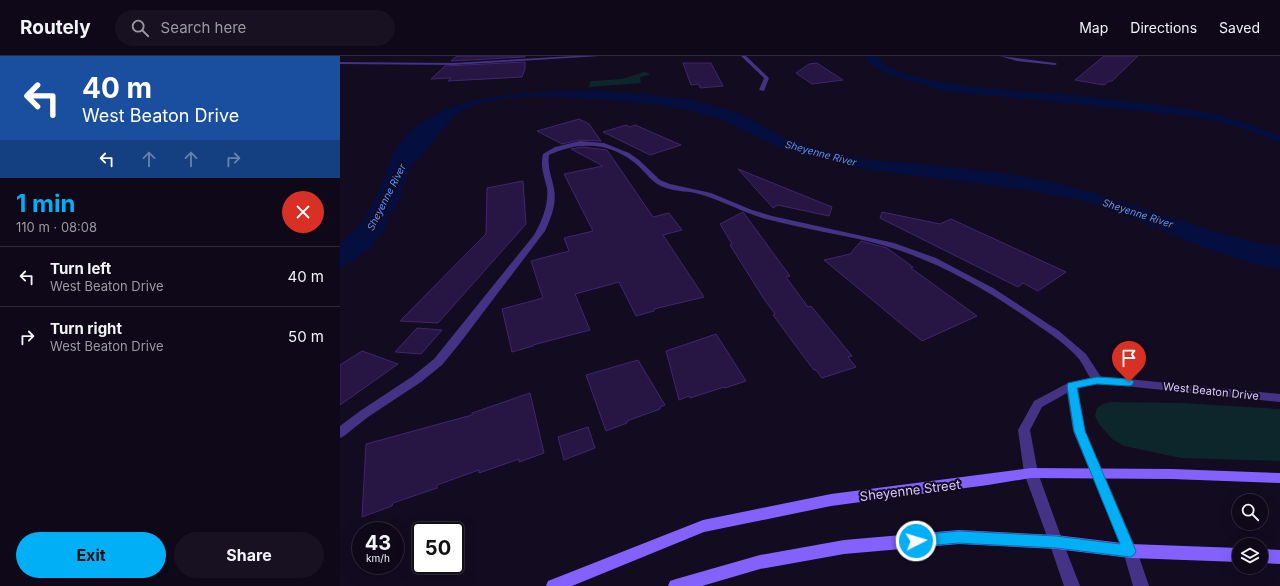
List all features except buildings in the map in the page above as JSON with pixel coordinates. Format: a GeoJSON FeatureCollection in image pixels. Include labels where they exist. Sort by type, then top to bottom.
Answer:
{"type":"FeatureCollection","features":[{"type":"Feature","properties":{"kind":"main road","name":"Sheyenne Street"},"geometry":{"type":"LineString","coordinates":[[554,586],[704,526],[830,500],[988,480],[1031,473],[1172,474],[1280,478]]}},
{"type":"Feature","properties":{"kind":"main road"},"geometry":{"type":"LineString","coordinates":[[676,586],[760,562],[844,547],[959,537],[1056,542],[1130,551],[1232,555]]}},
{"type":"Feature","properties":{"kind":"main road"},"geometry":{"type":"LineString","coordinates":[[1268,556],[1280,557]]}},
{"type":"Feature","properties":{"kind":"street"},"geometry":{"type":"LineString","coordinates":[[397,64],[409,56]]}},
{"type":"Feature","properties":{"kind":"street"},"geometry":{"type":"LineString","coordinates":[[340,63],[454,64],[598,56]]}},
{"type":"Feature","properties":{"kind":"street"},"geometry":{"type":"LineString","coordinates":[[743,56],[767,78],[762,90]]}},
{"type":"Feature","properties":{"kind":"street"},"geometry":{"type":"LineString","coordinates":[[1002,56],[1016,60],[1055,64]]}},
{"type":"Feature","properties":{"kind":"street"},"geometry":{"type":"LineString","coordinates":[[340,433],[364,414],[417,379],[438,362],[456,341],[538,236],[545,224],[549,210],[550,194],[544,161],[546,154],[556,148],[584,143],[600,143],[612,146],[636,160],[655,181],[664,186],[700,192],[756,214],[870,239],[916,252],[944,264],[985,286],[1042,324],[1080,354],[1097,380]]}},
{"type":"Feature","properties":{"kind":"street","name":"West Beaton Drive"},"geometry":{"type":"LineString","coordinates":[[1072,586],[1031,473],[1024,430],[1038,404],[1072,386],[1097,380],[1280,398]]}},
{"type":"Feature","properties":{"kind":"street"},"geometry":{"type":"LineString","coordinates":[[1072,386],[1080,431],[1130,551],[1141,586]]}},
{"type":"Feature","properties":{"kind":"green space"},"geometry":{"type":"Polygon","coordinates":[[[644,72],[650,75],[640,77],[641,83],[589,87],[590,82],[592,81],[622,79],[644,72]]]}},
{"type":"Feature","properties":{"kind":"green space"},"geometry":{"type":"Polygon","coordinates":[[[1111,402],[1182,403],[1280,409],[1280,461],[1181,458],[1124,446],[1112,439],[1099,424],[1095,416],[1097,408],[1103,404],[1111,402]]]}},
{"type":"Feature","properties":{"kind":"water"},"geometry":{"type":"Polygon","coordinates":[[[865,56],[878,56],[887,66],[908,75],[937,81],[1005,90],[1110,99],[1219,115],[1280,136],[1280,143],[1245,129],[1204,118],[950,92],[892,76],[873,67],[865,56]]]}},
{"type":"Feature","properties":{"kind":"water","name":"Sheyenne River"},"geometry":{"type":"Polygon","coordinates":[[[596,90],[683,98],[739,113],[787,139],[863,159],[996,172],[1052,182],[1104,196],[1226,235],[1270,246],[1280,246],[1280,269],[1263,266],[1215,251],[1098,205],[1079,200],[1028,190],[872,170],[846,165],[788,150],[722,120],[672,107],[625,101],[532,97],[501,99],[486,102],[463,110],[455,117],[426,151],[410,166],[396,208],[388,217],[385,229],[381,235],[374,241],[375,245],[340,269],[340,243],[350,236],[365,218],[390,162],[402,141],[418,124],[439,112],[462,104],[487,98],[536,93],[596,90]]]}},
{"type":"Feature","properties":{"kind":"route"},"geometry":{"type":"LineString","coordinates":[[916,541],[959,537],[1056,542],[1130,551],[1080,431],[1072,386],[1097,380],[1129,382]]}}]}
